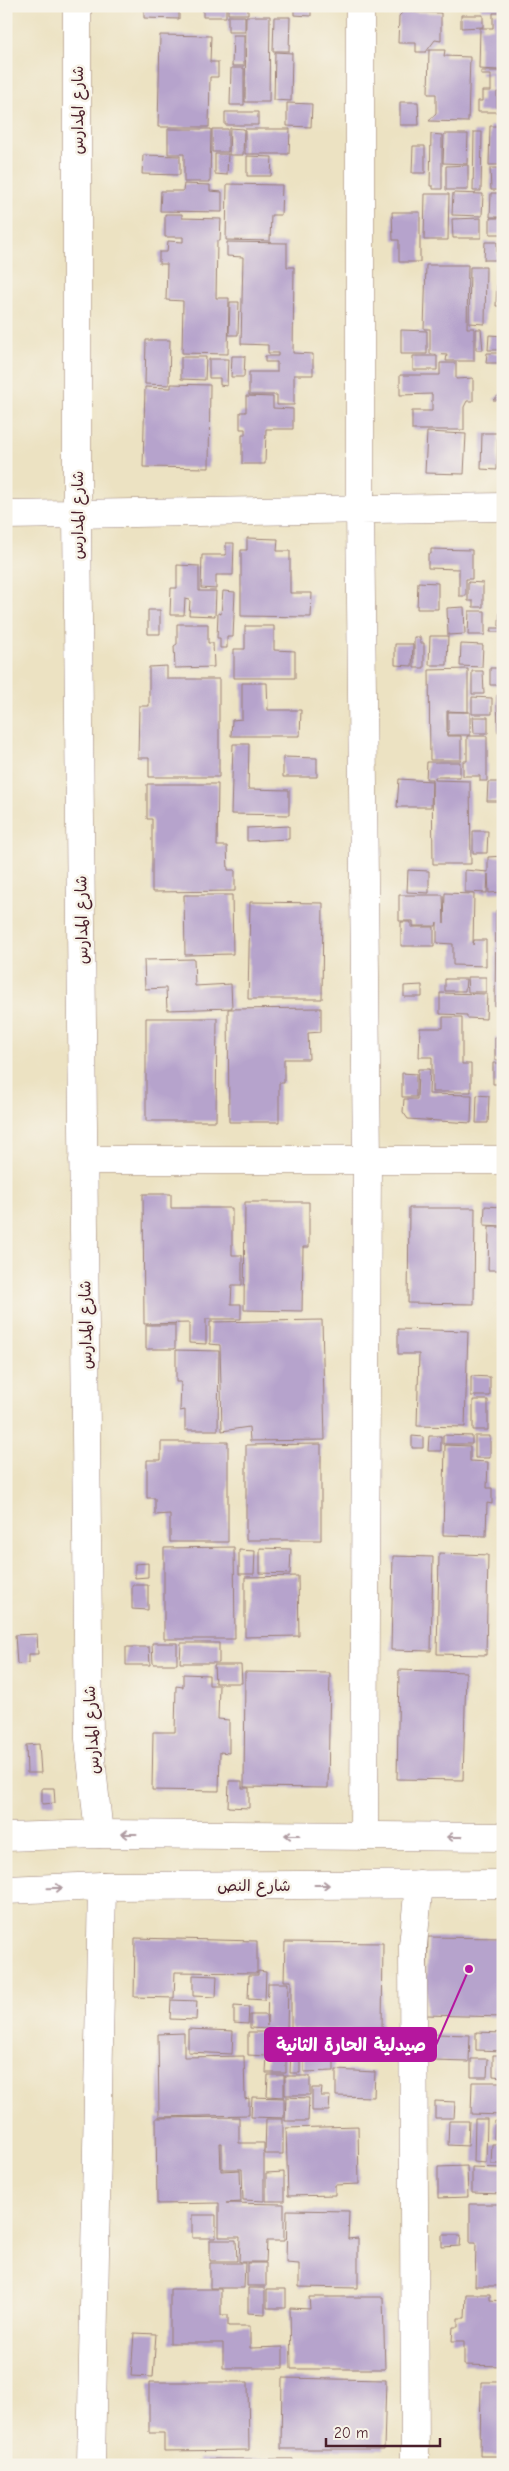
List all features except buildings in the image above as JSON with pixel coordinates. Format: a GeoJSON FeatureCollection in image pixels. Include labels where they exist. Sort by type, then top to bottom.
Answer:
{"type":"FeatureCollection","features":[{"type":"Feature","properties":{"kind":"street","name":"شارع المدارس"},"geometry":{"type":"LineString","coordinates":[[77,6],[76,515],[89,1739],[99,1834]]}},
{"type":"Feature","properties":{"kind":"street"},"geometry":{"type":"LineString","coordinates":[[360,6],[360,508],[367,1161],[364,1836]]}},
{"type":"Feature","properties":{"kind":"street"},"geometry":{"type":"LineString","coordinates":[[6,515],[503,507]]}},
{"type":"Feature","properties":{"kind":"street"},"geometry":{"type":"LineString","coordinates":[[83,1160],[503,1160]]}},
{"type":"Feature","properties":{"kind":"street"},"geometry":{"type":"LineString","coordinates":[[6,1837],[99,1834],[503,1837]]}},
{"type":"Feature","properties":{"kind":"street"},"geometry":{"type":"LineString","coordinates":[[415,2465],[413,1945],[419,1884]]}},
{"type":"Feature","properties":{"kind":"street","name":"شارع النص"},"geometry":{"type":"LineString","coordinates":[[6,1890],[102,1886],[503,1884]]}},
{"type":"Feature","properties":{"kind":"street"},"geometry":{"type":"LineString","coordinates":[[91,2465],[102,1886]]}},
{"type":"Feature","properties":{"kind":"place","name":"صيدلية الحارة الثانية"},"geometry":{"type":"Point","coordinates":[469,1969]}}]}
